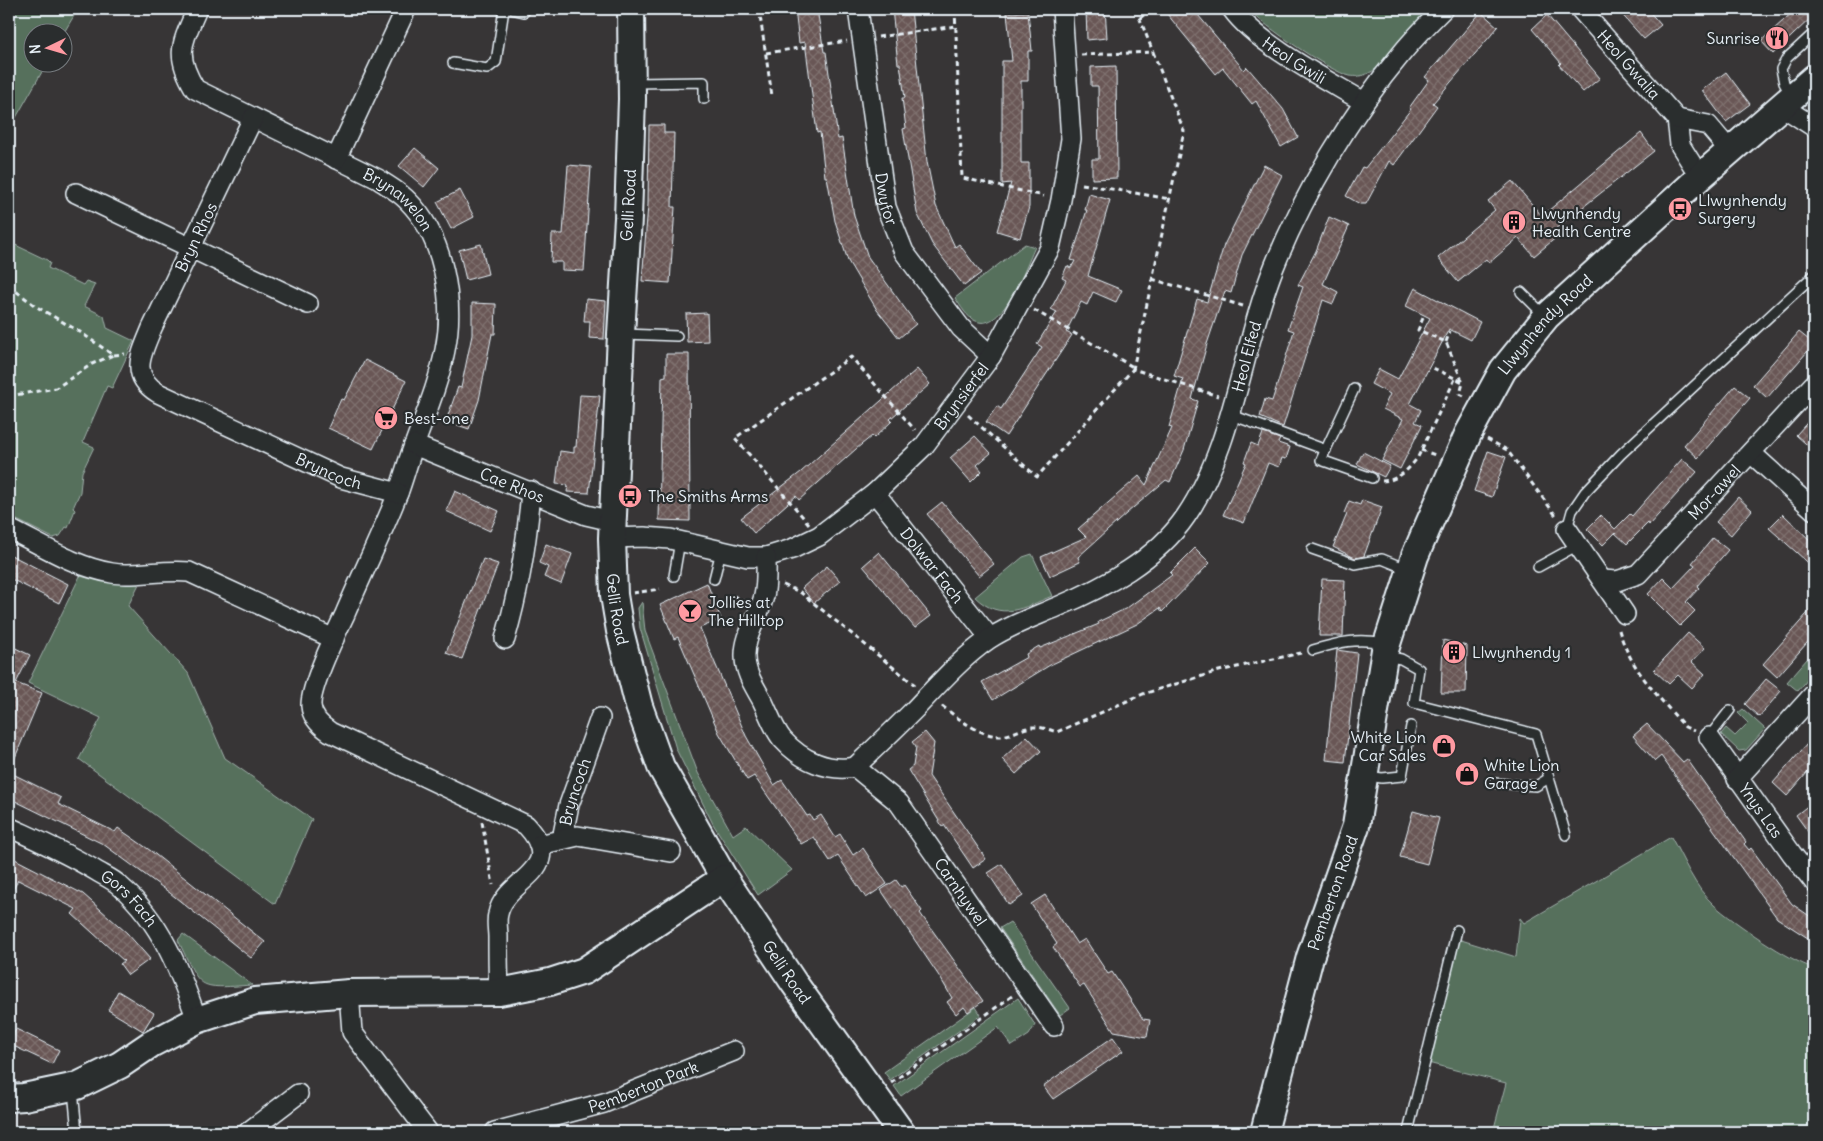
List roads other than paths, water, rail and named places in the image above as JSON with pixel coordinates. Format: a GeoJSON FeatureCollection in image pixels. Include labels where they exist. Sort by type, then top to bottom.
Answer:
{"type":"FeatureCollection","features":[{"type":"Feature","properties":{"kind":"main road","name":"Gelli Road"},"geometry":{"type":"LineString","coordinates":[[631,9],[632,83],[628,218],[620,334],[612,530],[614,595],[617,613],[640,706],[661,767],[724,878],[794,983],[901,1132]]}},
{"type":"Feature","properties":{"kind":"main road","name":"Llwynhendy Road"},"geometry":{"type":"LineString","coordinates":[[1385,650],[1410,571],[1470,430],[1503,370],[1546,317],[1700,177],[1788,103],[1814,78]]}},
{"type":"Feature","properties":{"kind":"main road","name":"Pemberton Road"},"geometry":{"type":"LineString","coordinates":[[1264,1132],[1310,957],[1356,826],[1385,650]]}},
{"type":"Feature","properties":{"kind":"main road"},"geometry":{"type":"LineString","coordinates":[[9,1098],[24,1098],[72,1087],[120,1066],[151,1044],[197,1020],[255,1001],[350,993],[499,992],[550,982],[584,970],[724,878]]}},
{"type":"Feature","properties":{"kind":"street","name":"Brynawelon"},"geometry":{"type":"LineString","coordinates":[[197,9],[182,44],[183,70],[195,89],[378,179],[409,201],[425,222],[439,256],[448,305],[448,328],[445,351],[431,400],[398,493]]}},
{"type":"Feature","properties":{"kind":"street"},"geometry":{"type":"LineString","coordinates":[[336,159],[406,9]]}},
{"type":"Feature","properties":{"kind":"street","name":"Dwyfor"},"geometry":{"type":"LineString","coordinates":[[858,9],[886,207],[904,252],[962,328],[991,356]]}},
{"type":"Feature","properties":{"kind":"street","name":"Brynsierfel"},"geometry":{"type":"LineString","coordinates":[[612,530],[644,537],[680,541],[748,557],[766,557],[792,549],[819,536],[875,493],[926,443],[991,356],[1050,248],[1065,182],[1071,139],[1062,9]]}},
{"type":"Feature","properties":{"kind":"street","name":"Heol Gwili"},"geometry":{"type":"LineString","coordinates":[[1232,9],[1239,18],[1303,66],[1364,102]]}},
{"type":"Feature","properties":{"kind":"street","name":"Heol Elfed"},"geometry":{"type":"LineString","coordinates":[[990,638],[1015,624],[1075,600],[1111,582],[1142,562],[1185,518],[1200,493],[1217,456],[1274,268],[1314,184],[1364,102],[1402,52],[1443,9]]}},
{"type":"Feature","properties":{"kind":"street","name":"Heol Gwalia"},"geometry":{"type":"LineString","coordinates":[[1580,9],[1677,119]]}},
{"type":"Feature","properties":{"kind":"street"},"geometry":{"type":"LineString","coordinates":[[1788,103],[1814,127]]}},
{"type":"Feature","properties":{"kind":"street","name":"Bryn Rhos"},"geometry":{"type":"LineString","coordinates":[[140,356],[253,118]]}},
{"type":"Feature","properties":{"kind":"street"},"geometry":{"type":"LineString","coordinates":[[1700,177],[1680,145],[1677,119],[1708,125],[1730,151]]}},
{"type":"Feature","properties":{"kind":"street"},"geometry":{"type":"LineString","coordinates":[[76,193],[308,304]]}},
{"type":"Feature","properties":{"kind":"street","name":"Bryncoch"},"geometry":{"type":"LineString","coordinates":[[140,356],[141,376],[148,386],[158,393],[341,478],[398,493]]}},
{"type":"Feature","properties":{"kind":"street","name":"Mor-awel"},"geometry":{"type":"LineString","coordinates":[[1602,580],[1617,580],[1638,574],[1814,384]]}},
{"type":"Feature","properties":{"kind":"street","name":"Cae Rhos"},"geometry":{"type":"LineString","coordinates":[[414,444],[586,515],[612,530]]}},
{"type":"Feature","properties":{"kind":"street"},"geometry":{"type":"LineString","coordinates":[[1751,453],[1814,510]]}},
{"type":"Feature","properties":{"kind":"street"},"geometry":{"type":"LineString","coordinates":[[504,639],[513,610],[527,539],[531,492]]}},
{"type":"Feature","properties":{"kind":"street"},"geometry":{"type":"LineString","coordinates":[[398,493],[334,639],[312,696],[311,707],[321,726],[526,826],[534,834],[539,845],[540,859],[536,869],[509,895],[498,913],[499,992]]}},
{"type":"Feature","properties":{"kind":"street","name":"Dolwar Fach"},"geometry":{"type":"LineString","coordinates":[[875,493],[990,638]]}},
{"type":"Feature","properties":{"kind":"street"},"geometry":{"type":"LineString","coordinates":[[9,529],[86,567],[114,574],[170,570],[189,572],[334,639]]}},
{"type":"Feature","properties":{"kind":"street"},"geometry":{"type":"LineString","coordinates":[[1566,529],[1626,614]]}},
{"type":"Feature","properties":{"kind":"street"},"geometry":{"type":"LineString","coordinates":[[766,557],[764,596],[746,644],[747,671],[782,739],[813,762],[830,768],[856,767],[967,656],[990,638]]}},
{"type":"Feature","properties":{"kind":"street"},"geometry":{"type":"LineString","coordinates":[[1737,779],[1814,694]]}},
{"type":"Feature","properties":{"kind":"street","name":"Bryncoch"},"geometry":{"type":"LineString","coordinates":[[562,838],[570,805],[600,718]]}},
{"type":"Feature","properties":{"kind":"street","name":"Ynys Las"},"geometry":{"type":"LineString","coordinates":[[1708,737],[1814,882]]}},
{"type":"Feature","properties":{"kind":"street","name":"Carnhywel"},"geometry":{"type":"LineString","coordinates":[[856,767],[899,802],[1054,1026]]}},
{"type":"Feature","properties":{"kind":"street","name":"Gors Fach"},"geometry":{"type":"LineString","coordinates":[[9,827],[72,856],[120,885],[151,921],[168,948],[183,978],[197,1020]]}},
{"type":"Feature","properties":{"kind":"street","name":"Bryncoch"},"geometry":{"type":"LineString","coordinates":[[539,845],[562,838],[578,836],[670,852]]}},
{"type":"Feature","properties":{"kind":"street"},"geometry":{"type":"LineString","coordinates":[[350,993],[352,1032],[428,1132]]}},
{"type":"Feature","properties":{"kind":"street","name":"Pemberton Park"},"geometry":{"type":"LineString","coordinates":[[495,1132],[525,1129],[604,1103],[734,1051]]}},
{"type":"Feature","properties":{"kind":"street"},"geometry":{"type":"LineString","coordinates":[[248,1132],[298,1094]]}},
{"type":"Feature","properties":{"kind":"lane"},"geometry":{"type":"LineString","coordinates":[[453,63],[486,69],[496,62],[504,9]]}},
{"type":"Feature","properties":{"kind":"lane"},"geometry":{"type":"LineString","coordinates":[[511,9],[524,12],[526,9]]}},
{"type":"Feature","properties":{"kind":"lane"},"geometry":{"type":"LineString","coordinates":[[1788,103],[1781,69],[1787,58],[1814,32]]}},
{"type":"Feature","properties":{"kind":"lane"},"geometry":{"type":"LineString","coordinates":[[632,83],[704,82],[704,99]]}},
{"type":"Feature","properties":{"kind":"lane"},"geometry":{"type":"LineString","coordinates":[[1566,529],[1572,512],[1585,492],[1621,454],[1814,275]]}},
{"type":"Feature","properties":{"kind":"lane"},"geometry":{"type":"LineString","coordinates":[[1522,292],[1546,317]]}},
{"type":"Feature","properties":{"kind":"lane"},"geometry":{"type":"LineString","coordinates":[[620,334],[676,336]]}},
{"type":"Feature","properties":{"kind":"lane"},"geometry":{"type":"LineString","coordinates":[[1354,389],[1321,460],[1372,478]]}},
{"type":"Feature","properties":{"kind":"lane"},"geometry":{"type":"LineString","coordinates":[[1231,408],[1326,450]]}},
{"type":"Feature","properties":{"kind":"lane"},"geometry":{"type":"LineString","coordinates":[[674,576],[680,541]]}},
{"type":"Feature","properties":{"kind":"lane"},"geometry":{"type":"LineString","coordinates":[[1538,567],[1578,545]]}},
{"type":"Feature","properties":{"kind":"lane"},"geometry":{"type":"LineString","coordinates":[[1312,549],[1355,564],[1382,559],[1410,571]]}},
{"type":"Feature","properties":{"kind":"lane"},"geometry":{"type":"LineString","coordinates":[[714,579],[721,551]]}},
{"type":"Feature","properties":{"kind":"lane"},"geometry":{"type":"LineString","coordinates":[[1313,650],[1344,640],[1366,640],[1419,669],[1414,703],[1536,734],[1566,835]]}},
{"type":"Feature","properties":{"kind":"lane"},"geometry":{"type":"LineString","coordinates":[[1708,737],[1730,710]]}},
{"type":"Feature","properties":{"kind":"lane"},"geometry":{"type":"LineString","coordinates":[[1364,776],[1382,778],[1402,776],[1411,726]]}},
{"type":"Feature","properties":{"kind":"lane"},"geometry":{"type":"LineString","coordinates":[[1494,783],[1536,786],[1549,778]]}},
{"type":"Feature","properties":{"kind":"lane"},"geometry":{"type":"LineString","coordinates":[[1408,1132],[1458,930]]}},
{"type":"Feature","properties":{"kind":"lane"},"geometry":{"type":"LineString","coordinates":[[72,1087],[77,1132]]}},
{"type":"Feature","properties":{"kind":"place","name":"Sunrise"},"geometry":{"type":"Point","coordinates":[1777,38]}},
{"type":"Feature","properties":{"kind":"place","name":"Llwynhendy Surgery"},"geometry":{"type":"Point","coordinates":[1680,209]}},
{"type":"Feature","properties":{"kind":"place","name":"Llwynhendy Health Centre"},"geometry":{"type":"Point","coordinates":[1514,222]}},
{"type":"Feature","properties":{"kind":"place","name":"Best-one"},"geometry":{"type":"Point","coordinates":[386,418]}},
{"type":"Feature","properties":{"kind":"place","name":"The Smiths Arms"},"geometry":{"type":"Point","coordinates":[630,496]}},
{"type":"Feature","properties":{"kind":"place","name":"Jollies at The Hilltop"},"geometry":{"type":"Point","coordinates":[690,611]}},
{"type":"Feature","properties":{"kind":"place","name":"Llwynhendy 1"},"geometry":{"type":"Point","coordinates":[1454,652]}},
{"type":"Feature","properties":{"kind":"place","name":"White Lion Car Sales"},"geometry":{"type":"Point","coordinates":[1444,746]}},
{"type":"Feature","properties":{"kind":"place","name":"White Lion Garage"},"geometry":{"type":"Point","coordinates":[1467,774]}}]}
